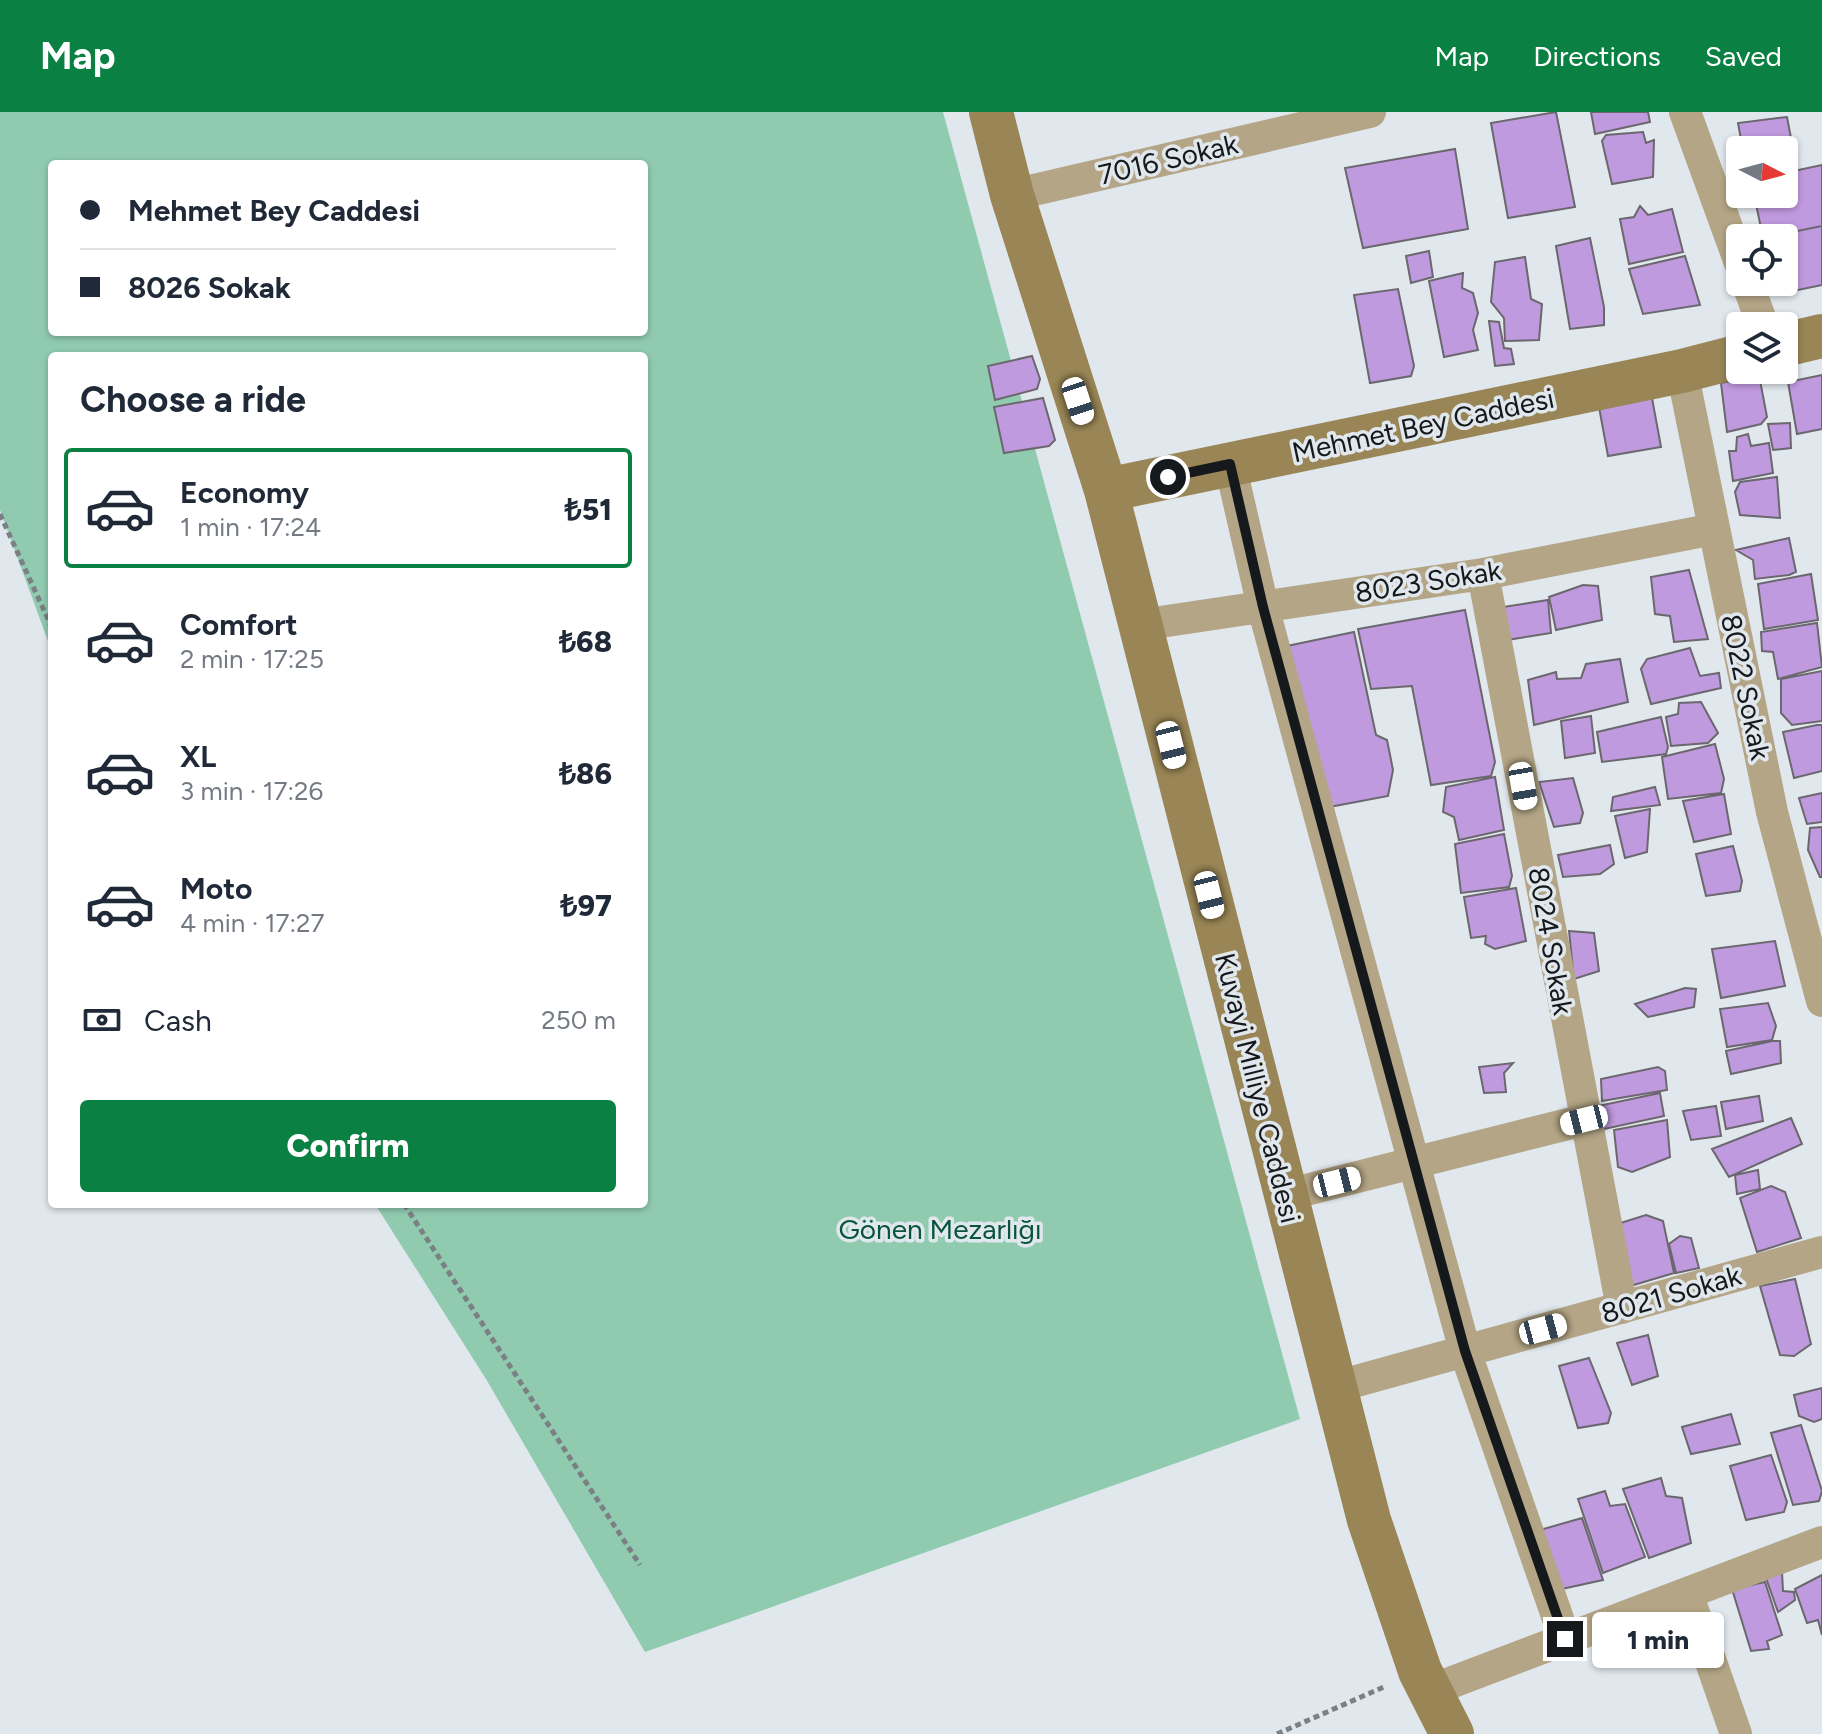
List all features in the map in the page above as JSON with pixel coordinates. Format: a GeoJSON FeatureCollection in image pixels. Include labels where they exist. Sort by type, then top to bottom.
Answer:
{"type":"FeatureCollection","features":[{"type":"Feature","properties":{"kind":"main road","name":"Kuvayi Milliye Caddesi"},"geometry":{"type":"LineString","coordinates":[[991,112],[1012,195],[1106,490],[1369,1520],[1425,1681],[1452,1734]]}},
{"type":"Feature","properties":{"kind":"main road"},"geometry":{"type":"LineString","coordinates":[[1798,342],[1822,336]]}},
{"type":"Feature","properties":{"kind":"main road","name":"Mehmet Bey Caddesi"},"geometry":{"type":"LineString","coordinates":[[1106,490],[1726,360]]}},
{"type":"Feature","properties":{"kind":"street"},"geometry":{"type":"LineString","coordinates":[[1685,112],[1726,225]]}},
{"type":"Feature","properties":{"kind":"street","name":"7016 Sokak"},"geometry":{"type":"LineString","coordinates":[[1012,195],[1357,114]]}},
{"type":"Feature","properties":{"kind":"street","name":"8022 Sokak"},"geometry":{"type":"LineString","coordinates":[[1682,371],[1772,812],[1822,1001]]}},
{"type":"Feature","properties":{"kind":"street"},"geometry":{"type":"LineString","coordinates":[[1230,464],[1263,607],[1465,1351],[1565,1639]]}},
{"type":"Feature","properties":{"kind":"street","name":"8023 Sokak"},"geometry":{"type":"LineString","coordinates":[[1140,625],[1483,574],[1714,529]]}},
{"type":"Feature","properties":{"kind":"street","name":"8024 Sokak"},"geometry":{"type":"LineString","coordinates":[[1483,574],[1622,1308]]}},
{"type":"Feature","properties":{"kind":"street"},"geometry":{"type":"LineString","coordinates":[[1286,1195],[1584,1120]]}},
{"type":"Feature","properties":{"kind":"street","name":"8021 Sokak"},"geometry":{"type":"LineString","coordinates":[[1335,1387],[1822,1252]]}},
{"type":"Feature","properties":{"kind":"street"},"geometry":{"type":"LineString","coordinates":[[1425,1681],[1565,1639],[1822,1542]]}},
{"type":"Feature","properties":{"kind":"street"},"geometry":{"type":"LineString","coordinates":[[1687,1593],[1736,1734]]}},
{"type":"Feature","properties":{"kind":"path"},"geometry":{"type":"LineString","coordinates":[[0,514],[48,619]]}},
{"type":"Feature","properties":{"kind":"path"},"geometry":{"type":"LineString","coordinates":[[407,1208],[640,1565]]}},
{"type":"Feature","properties":{"kind":"path"},"geometry":{"type":"LineString","coordinates":[[1277,1734],[1425,1681]]}},
{"type":"Feature","properties":{"kind":"green space","name":"Gönen Mezarlığı"},"geometry":{"type":"Polygon","coordinates":[[[0,112],[943,112],[1300,1419],[645,1652],[486,1379],[378,1208],[648,1208],[648,352],[48,352],[48,641],[0,510],[0,112]]]}},
{"type":"Feature","properties":{"kind":"building"},"geometry":{"type":"Polygon","coordinates":[[[1556,112],[1575,207],[1508,218],[1491,123],[1556,112]]]}},
{"type":"Feature","properties":{"kind":"building"},"geometry":{"type":"Polygon","coordinates":[[[1591,112],[1648,112],[1650,122],[1595,134],[1591,112]]]}},
{"type":"Feature","properties":{"kind":"building"},"geometry":{"type":"Polygon","coordinates":[[[1787,117],[1791,136],[1740,136],[1738,123],[1787,117]]]}},
{"type":"Feature","properties":{"kind":"building"},"geometry":{"type":"Polygon","coordinates":[[[1643,132],[1646,143],[1654,140],[1653,177],[1612,184],[1602,141],[1606,135],[1643,132]]]}},
{"type":"Feature","properties":{"kind":"building"},"geometry":{"type":"Polygon","coordinates":[[[1455,149],[1468,229],[1363,248],[1345,168],[1455,149]]]}},
{"type":"Feature","properties":{"kind":"building"},"geometry":{"type":"Polygon","coordinates":[[[1822,165],[1822,226],[1798,231],[1798,224],[1760,224],[1757,208],[1798,208],[1798,170],[1822,165]]]}},
{"type":"Feature","properties":{"kind":"building"},"geometry":{"type":"Polygon","coordinates":[[[1640,206],[1648,215],[1672,209],[1683,252],[1629,264],[1620,219],[1634,217],[1640,206]]]}},
{"type":"Feature","properties":{"kind":"building"},"geometry":{"type":"Polygon","coordinates":[[[1822,226],[1822,285],[1798,290],[1798,231],[1822,226]]]}},
{"type":"Feature","properties":{"kind":"building"},"geometry":{"type":"Polygon","coordinates":[[[1590,238],[1604,307],[1604,325],[1570,329],[1556,246],[1590,238]]]}},
{"type":"Feature","properties":{"kind":"building"},"geometry":{"type":"Polygon","coordinates":[[[1429,251],[1433,277],[1411,283],[1406,256],[1429,251]]]}},
{"type":"Feature","properties":{"kind":"building"},"geometry":{"type":"Polygon","coordinates":[[[1685,256],[1700,305],[1643,314],[1629,269],[1685,256]]]}},
{"type":"Feature","properties":{"kind":"building"},"geometry":{"type":"Polygon","coordinates":[[[1525,257],[1531,299],[1542,304],[1539,340],[1505,341],[1504,318],[1491,302],[1495,262],[1525,257]]]}},
{"type":"Feature","properties":{"kind":"building"},"geometry":{"type":"Polygon","coordinates":[[[1463,273],[1462,288],[1473,293],[1478,313],[1473,330],[1478,350],[1444,357],[1429,281],[1463,273]]]}},
{"type":"Feature","properties":{"kind":"building"},"geometry":{"type":"Polygon","coordinates":[[[1398,289],[1414,366],[1411,376],[1370,383],[1354,295],[1398,289]]]}},
{"type":"Feature","properties":{"kind":"building"},"geometry":{"type":"Polygon","coordinates":[[[1489,321],[1499,322],[1504,348],[1511,349],[1514,364],[1495,366],[1489,321]]]}},
{"type":"Feature","properties":{"kind":"building"},"geometry":{"type":"Polygon","coordinates":[[[1032,356],[1040,379],[1037,389],[995,400],[988,366],[1032,356]]]}},
{"type":"Feature","properties":{"kind":"building"},"geometry":{"type":"Polygon","coordinates":[[[1822,375],[1822,429],[1797,434],[1788,384],[1798,384],[1798,380],[1822,375]]]}},
{"type":"Feature","properties":{"kind":"building"},"geometry":{"type":"Polygon","coordinates":[[[1721,383],[1761,384],[1767,417],[1761,424],[1727,432],[1721,383]]]}},
{"type":"Feature","properties":{"kind":"building"},"geometry":{"type":"Polygon","coordinates":[[[1043,398],[1055,440],[1049,446],[1004,453],[994,407],[1043,398]]]}},
{"type":"Feature","properties":{"kind":"building"},"geometry":{"type":"Polygon","coordinates":[[[1652,398],[1661,447],[1608,456],[1599,407],[1652,398]]]}},
{"type":"Feature","properties":{"kind":"building"},"geometry":{"type":"Polygon","coordinates":[[[1790,423],[1791,448],[1773,450],[1768,424],[1790,423]]]}},
{"type":"Feature","properties":{"kind":"building"},"geometry":{"type":"Polygon","coordinates":[[[1748,434],[1751,446],[1769,443],[1773,473],[1733,481],[1729,451],[1736,451],[1737,437],[1748,434]]]}},
{"type":"Feature","properties":{"kind":"building"},"geometry":{"type":"Polygon","coordinates":[[[1777,477],[1780,518],[1740,515],[1735,492],[1740,482],[1777,477]]]}},
{"type":"Feature","properties":{"kind":"building"},"geometry":{"type":"Polygon","coordinates":[[[1789,538],[1796,572],[1789,575],[1755,579],[1753,560],[1736,550],[1789,538]]]}},
{"type":"Feature","properties":{"kind":"building"},"geometry":{"type":"Polygon","coordinates":[[[1689,570],[1708,639],[1674,642],[1670,616],[1655,614],[1651,577],[1689,570]]]}},
{"type":"Feature","properties":{"kind":"building"},"geometry":{"type":"Polygon","coordinates":[[[1811,574],[1818,620],[1764,629],[1758,584],[1811,574]]]}},
{"type":"Feature","properties":{"kind":"building"},"geometry":{"type":"Polygon","coordinates":[[[1583,585],[1598,586],[1602,620],[1556,630],[1549,597],[1583,585]]]}},
{"type":"Feature","properties":{"kind":"building"},"geometry":{"type":"Polygon","coordinates":[[[1548,600],[1551,633],[1507,640],[1503,607],[1548,600]]]}},
{"type":"Feature","properties":{"kind":"building"},"geometry":{"type":"Polygon","coordinates":[[[1465,610],[1495,762],[1491,776],[1431,785],[1412,686],[1371,689],[1358,629],[1465,610]]]}},
{"type":"Feature","properties":{"kind":"building"},"geometry":{"type":"Polygon","coordinates":[[[1817,623],[1822,667],[1778,679],[1773,652],[1762,651],[1761,632],[1817,623]]]}},
{"type":"Feature","properties":{"kind":"building"},"geometry":{"type":"Polygon","coordinates":[[[1354,632],[1376,735],[1387,740],[1393,770],[1388,796],[1324,808],[1282,647],[1354,632]]]}},
{"type":"Feature","properties":{"kind":"building"},"geometry":{"type":"Polygon","coordinates":[[[1690,648],[1700,676],[1719,673],[1721,688],[1651,704],[1641,669],[1647,659],[1690,648]]]}},
{"type":"Feature","properties":{"kind":"building"},"geometry":{"type":"Polygon","coordinates":[[[1620,659],[1628,702],[1534,725],[1528,680],[1556,672],[1557,679],[1581,678],[1586,664],[1620,659]]]}},
{"type":"Feature","properties":{"kind":"building"},"geometry":{"type":"Polygon","coordinates":[[[1822,671],[1822,721],[1792,725],[1781,713],[1781,679],[1822,671]]]}},
{"type":"Feature","properties":{"kind":"building"},"geometry":{"type":"Polygon","coordinates":[[[1701,702],[1718,733],[1708,743],[1671,746],[1666,717],[1678,714],[1679,703],[1701,702]]]}},
{"type":"Feature","properties":{"kind":"building"},"geometry":{"type":"Polygon","coordinates":[[[1591,716],[1595,753],[1565,758],[1561,721],[1591,716]]]}},
{"type":"Feature","properties":{"kind":"building"},"geometry":{"type":"Polygon","coordinates":[[[1661,717],[1668,747],[1666,754],[1602,762],[1597,732],[1661,717]]]}},
{"type":"Feature","properties":{"kind":"building"},"geometry":{"type":"Polygon","coordinates":[[[1822,725],[1822,771],[1794,778],[1783,732],[1822,725]]]}},
{"type":"Feature","properties":{"kind":"building"},"geometry":{"type":"Polygon","coordinates":[[[1715,744],[1724,779],[1721,793],[1668,799],[1662,757],[1715,744]]]}},
{"type":"Feature","properties":{"kind":"building"},"geometry":{"type":"Polygon","coordinates":[[[1495,777],[1504,830],[1459,840],[1454,817],[1443,812],[1446,787],[1495,777]]]}},
{"type":"Feature","properties":{"kind":"building"},"geometry":{"type":"Polygon","coordinates":[[[1573,778],[1583,813],[1580,823],[1554,827],[1539,782],[1573,778]]]}},
{"type":"Feature","properties":{"kind":"building"},"geometry":{"type":"Polygon","coordinates":[[[1655,787],[1660,805],[1611,811],[1613,797],[1655,787]]]}},
{"type":"Feature","properties":{"kind":"building"},"geometry":{"type":"Polygon","coordinates":[[[1822,793],[1822,822],[1807,824],[1799,798],[1822,793]]]}},
{"type":"Feature","properties":{"kind":"building"},"geometry":{"type":"Polygon","coordinates":[[[1724,794],[1731,834],[1694,842],[1683,801],[1724,794]]]}},
{"type":"Feature","properties":{"kind":"building"},"geometry":{"type":"Polygon","coordinates":[[[1650,809],[1647,852],[1625,858],[1615,816],[1650,809]]]}},
{"type":"Feature","properties":{"kind":"building"},"geometry":{"type":"Polygon","coordinates":[[[1822,827],[1820,877],[1808,850],[1810,828],[1822,827]]]}},
{"type":"Feature","properties":{"kind":"building"},"geometry":{"type":"Polygon","coordinates":[[[1504,834],[1512,876],[1509,887],[1461,893],[1455,844],[1504,834]]]}},
{"type":"Feature","properties":{"kind":"building"},"geometry":{"type":"Polygon","coordinates":[[[1610,845],[1614,864],[1600,874],[1563,877],[1558,855],[1610,845]]]}},
{"type":"Feature","properties":{"kind":"building"},"geometry":{"type":"Polygon","coordinates":[[[1733,846],[1742,881],[1740,891],[1706,896],[1696,854],[1733,846]]]}},
{"type":"Feature","properties":{"kind":"building"},"geometry":{"type":"Polygon","coordinates":[[[1516,888],[1526,941],[1495,949],[1485,944],[1486,936],[1471,938],[1464,897],[1516,888]]]}},
{"type":"Feature","properties":{"kind":"building"},"geometry":{"type":"Polygon","coordinates":[[[1569,931],[1594,933],[1599,971],[1574,979],[1569,931]]]}},
{"type":"Feature","properties":{"kind":"building"},"geometry":{"type":"Polygon","coordinates":[[[1775,941],[1785,986],[1721,998],[1712,949],[1775,941]]]}},
{"type":"Feature","properties":{"kind":"building"},"geometry":{"type":"Polygon","coordinates":[[[1685,988],[1696,989],[1694,1007],[1648,1017],[1635,1004],[1685,988]]]}},
{"type":"Feature","properties":{"kind":"building"},"geometry":{"type":"Polygon","coordinates":[[[1768,1003],[1776,1026],[1772,1040],[1727,1047],[1720,1009],[1768,1003]]]}},
{"type":"Feature","properties":{"kind":"building"},"geometry":{"type":"Polygon","coordinates":[[[1780,1041],[1781,1063],[1731,1074],[1726,1051],[1780,1041]]]}},
{"type":"Feature","properties":{"kind":"building"},"geometry":{"type":"Polygon","coordinates":[[[1513,1063],[1504,1073],[1506,1092],[1484,1093],[1479,1067],[1513,1063]]]}},
{"type":"Feature","properties":{"kind":"building"},"geometry":{"type":"Polygon","coordinates":[[[1658,1067],[1665,1071],[1667,1090],[1602,1101],[1601,1079],[1658,1067]]]}},
{"type":"Feature","properties":{"kind":"building"},"geometry":{"type":"Polygon","coordinates":[[[1660,1093],[1664,1116],[1595,1131],[1598,1106],[1660,1093]]]}},
{"type":"Feature","properties":{"kind":"building"},"geometry":{"type":"Polygon","coordinates":[[[1759,1096],[1763,1121],[1726,1129],[1721,1102],[1759,1096]]]}},
{"type":"Feature","properties":{"kind":"building"},"geometry":{"type":"Polygon","coordinates":[[[1716,1106],[1721,1136],[1691,1140],[1683,1111],[1716,1106]]]}},
{"type":"Feature","properties":{"kind":"building"},"geometry":{"type":"Polygon","coordinates":[[[1791,1118],[1802,1144],[1729,1177],[1712,1149],[1791,1118]]]}},
{"type":"Feature","properties":{"kind":"building"},"geometry":{"type":"Polygon","coordinates":[[[1667,1120],[1670,1157],[1632,1172],[1618,1167],[1614,1130],[1667,1120]]]}},
{"type":"Feature","properties":{"kind":"building"},"geometry":{"type":"Polygon","coordinates":[[[1758,1170],[1760,1189],[1737,1194],[1735,1175],[1758,1170]]]}},
{"type":"Feature","properties":{"kind":"building"},"geometry":{"type":"Polygon","coordinates":[[[1771,1186],[1785,1192],[1801,1238],[1757,1252],[1740,1198],[1771,1186]]]}},
{"type":"Feature","properties":{"kind":"building"},"geometry":{"type":"Polygon","coordinates":[[[1646,1215],[1663,1221],[1674,1273],[1627,1287],[1611,1226],[1646,1215]]]}},
{"type":"Feature","properties":{"kind":"building"},"geometry":{"type":"Polygon","coordinates":[[[1680,1236],[1691,1238],[1699,1268],[1676,1273],[1669,1244],[1680,1236]]]}},
{"type":"Feature","properties":{"kind":"building"},"geometry":{"type":"Polygon","coordinates":[[[1795,1279],[1811,1344],[1794,1356],[1780,1355],[1760,1286],[1795,1279]]]}},
{"type":"Feature","properties":{"kind":"building"},"geometry":{"type":"Polygon","coordinates":[[[1648,1335],[1658,1376],[1632,1385],[1617,1343],[1648,1335]]]}},
{"type":"Feature","properties":{"kind":"building"},"geometry":{"type":"Polygon","coordinates":[[[1589,1358],[1611,1413],[1608,1423],[1578,1428],[1559,1366],[1589,1358]]]}},
{"type":"Feature","properties":{"kind":"building"},"geometry":{"type":"Polygon","coordinates":[[[1822,1388],[1822,1419],[1814,1422],[1799,1416],[1794,1395],[1822,1388]]]}},
{"type":"Feature","properties":{"kind":"building"},"geometry":{"type":"Polygon","coordinates":[[[1731,1414],[1740,1444],[1691,1454],[1682,1427],[1731,1414]]]}},
{"type":"Feature","properties":{"kind":"building"},"geometry":{"type":"Polygon","coordinates":[[[1801,1425],[1822,1491],[1819,1501],[1793,1505],[1771,1433],[1801,1425]]]}},
{"type":"Feature","properties":{"kind":"building"},"geometry":{"type":"Polygon","coordinates":[[[1771,1455],[1787,1502],[1784,1512],[1746,1520],[1730,1466],[1771,1455]]]}},
{"type":"Feature","properties":{"kind":"building"},"geometry":{"type":"Polygon","coordinates":[[[1661,1478],[1666,1496],[1682,1498],[1691,1543],[1649,1558],[1623,1489],[1661,1478]]]}},
{"type":"Feature","properties":{"kind":"building"},"geometry":{"type":"Polygon","coordinates":[[[1605,1491],[1610,1506],[1625,1504],[1645,1557],[1603,1573],[1578,1499],[1605,1491]]]}},
{"type":"Feature","properties":{"kind":"building"},"geometry":{"type":"Polygon","coordinates":[[[1582,1518],[1603,1580],[1557,1590],[1533,1532],[1582,1518]]]}},
{"type":"Feature","properties":{"kind":"building"},"geometry":{"type":"Polygon","coordinates":[[[1782,1572],[1783,1591],[1794,1592],[1795,1600],[1778,1612],[1766,1578],[1782,1572]]]}},
{"type":"Feature","properties":{"kind":"building"},"geometry":{"type":"Polygon","coordinates":[[[1822,1575],[1822,1635],[1818,1620],[1807,1623],[1795,1589],[1822,1575]]]}},
{"type":"Feature","properties":{"kind":"building"},"geometry":{"type":"Polygon","coordinates":[[[1765,1582],[1782,1635],[1767,1641],[1769,1649],[1751,1651],[1732,1589],[1765,1582]]]}},
{"type":"Feature","properties":{"kind":"route"},"geometry":{"type":"LineString","coordinates":[[1168,477],[1230,464],[1263,607],[1465,1351],[1565,1639]]}}]}
